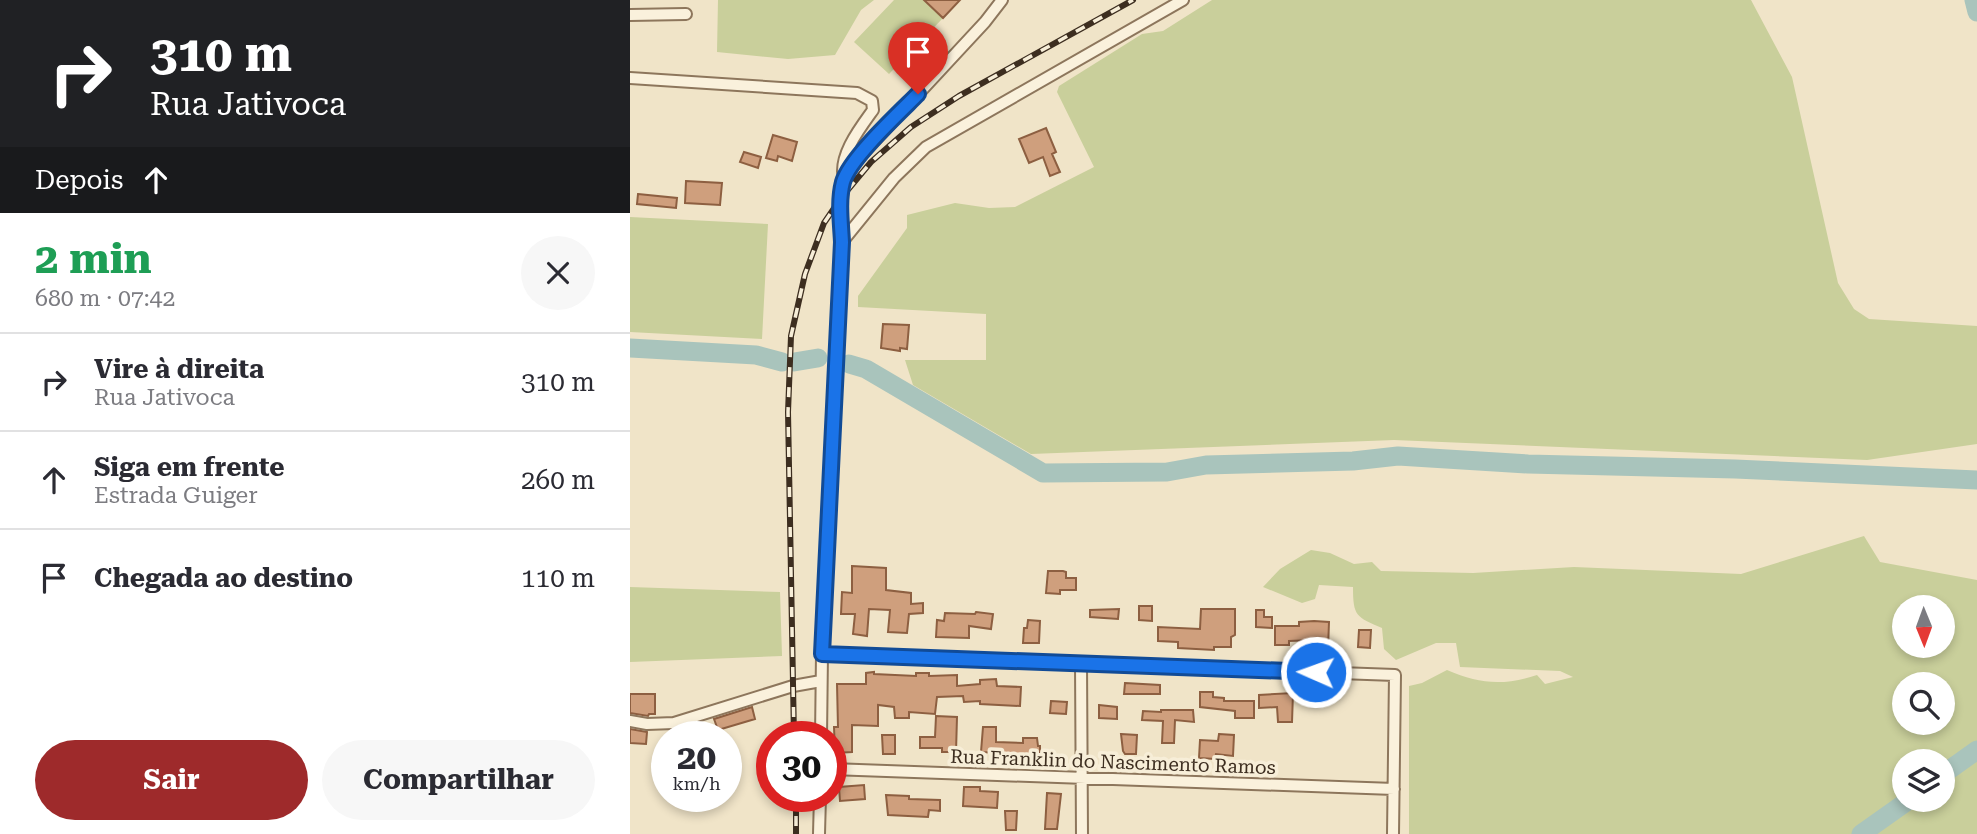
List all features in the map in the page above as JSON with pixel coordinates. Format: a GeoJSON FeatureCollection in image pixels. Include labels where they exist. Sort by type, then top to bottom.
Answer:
{"type":"FeatureCollection","features":[{"type":"Feature","properties":{"kind":"street"},"geometry":{"type":"LineString","coordinates":[[844,180],[855,162],[985,22],[1002,0]]}},
{"type":"Feature","properties":{"kind":"street"},"geometry":{"type":"LineString","coordinates":[[842,242],[894,178],[926,146],[1184,0]]}},
{"type":"Feature","properties":{"kind":"street"},"geometry":{"type":"LineString","coordinates":[[630,15],[686,14]]}},
{"type":"Feature","properties":{"kind":"street"},"geometry":{"type":"LineString","coordinates":[[630,78],[857,93],[872,101],[873,110],[846,156],[843,167],[821,721]]}},
{"type":"Feature","properties":{"kind":"street"},"geometry":{"type":"LineString","coordinates":[[822,654],[1395,674],[1393,834]]}},
{"type":"Feature","properties":{"kind":"street"},"geometry":{"type":"LineString","coordinates":[[1081,663],[1082,834]]}},
{"type":"Feature","properties":{"kind":"street"},"geometry":{"type":"LineString","coordinates":[[630,721],[647,724],[674,723],[793,686],[821,681]]}},
{"type":"Feature","properties":{"kind":"street","name":"Rua Franklin do Nascimento Ramos"},"geometry":{"type":"LineString","coordinates":[[847,770],[1394,789]]}},
{"type":"Feature","properties":{"kind":"street"},"geometry":{"type":"LineString","coordinates":[[819,834],[820,812]]}},
{"type":"Feature","properties":{"kind":"green space"},"geometry":{"type":"Polygon","coordinates":[[[718,0],[874,0],[861,10],[835,55],[788,59],[717,52],[718,0]]]}},
{"type":"Feature","properties":{"kind":"green space"},"geometry":{"type":"Polygon","coordinates":[[[894,0],[924,0],[943,18],[889,74],[854,42],[894,0]]]}},
{"type":"Feature","properties":{"kind":"green space"},"geometry":{"type":"Polygon","coordinates":[[[1212,0],[1751,0],[1792,77],[1838,283],[1854,309],[1869,319],[1977,326],[1977,444],[1867,460],[1394,440],[1031,454],[913,385],[905,360],[986,360],[986,314],[858,307],[858,296],[907,228],[907,215],[955,203],[989,208],[1015,207],[1094,167],[1057,92],[1059,86],[1142,34],[1163,31],[1212,0]]]}},
{"type":"Feature","properties":{"kind":"green space"},"geometry":{"type":"Polygon","coordinates":[[[630,217],[768,224],[762,339],[630,332],[630,217]]]}},
{"type":"Feature","properties":{"kind":"green space"},"geometry":{"type":"Polygon","coordinates":[[[1864,536],[1880,562],[1977,580],[1977,834],[1409,834],[1409,686],[1422,683],[1447,670],[1491,682],[1513,681],[1537,675],[1545,684],[1573,677],[1560,671],[1460,667],[1456,643],[1436,643],[1396,660],[1384,649],[1382,628],[1361,618],[1355,610],[1353,587],[1319,585],[1315,599],[1302,603],[1263,587],[1280,569],[1311,550],[1330,553],[1354,564],[1372,562],[1381,571],[1473,573],[1574,567],[1741,574],[1864,536]]]}},
{"type":"Feature","properties":{"kind":"green space"},"geometry":{"type":"Polygon","coordinates":[[[630,587],[780,592],[782,656],[630,662],[630,587]]]}},
{"type":"Feature","properties":{"kind":"building"},"geometry":{"type":"Polygon","coordinates":[[[924,0],[960,0],[943,18],[924,0]]]}},
{"type":"Feature","properties":{"kind":"building"},"geometry":{"type":"Polygon","coordinates":[[[1046,128],[1056,152],[1052,154],[1060,172],[1050,176],[1043,157],[1029,163],[1019,139],[1046,128]]]}},
{"type":"Feature","properties":{"kind":"building"},"geometry":{"type":"Polygon","coordinates":[[[773,135],[797,142],[792,161],[778,156],[777,161],[766,158],[773,135]]]}},
{"type":"Feature","properties":{"kind":"building"},"geometry":{"type":"Polygon","coordinates":[[[744,152],[761,157],[758,168],[740,162],[744,152]]]}},
{"type":"Feature","properties":{"kind":"building"},"geometry":{"type":"Polygon","coordinates":[[[686,181],[722,183],[720,205],[685,203],[686,181]]]}},
{"type":"Feature","properties":{"kind":"building"},"geometry":{"type":"Polygon","coordinates":[[[638,194],[677,198],[676,208],[637,204],[638,194]]]}},
{"type":"Feature","properties":{"kind":"building"},"geometry":{"type":"Polygon","coordinates":[[[883,324],[909,325],[907,349],[900,348],[900,351],[881,348],[883,324]]]}},
{"type":"Feature","properties":{"kind":"building"},"geometry":{"type":"Polygon","coordinates":[[[852,566],[886,568],[886,590],[911,593],[911,604],[923,603],[923,613],[909,614],[907,633],[888,632],[890,610],[869,609],[867,636],[853,634],[855,614],[841,614],[842,592],[852,593],[852,566]]]}},
{"type":"Feature","properties":{"kind":"building"},"geometry":{"type":"Polygon","coordinates":[[[1048,571],[1063,571],[1066,572],[1066,578],[1076,578],[1076,590],[1060,590],[1060,594],[1046,593],[1048,571]]]}},
{"type":"Feature","properties":{"kind":"building"},"geometry":{"type":"Polygon","coordinates":[[[1139,606],[1152,606],[1152,621],[1139,620],[1139,606]]]}},
{"type":"Feature","properties":{"kind":"building"},"geometry":{"type":"Polygon","coordinates":[[[1119,609],[1118,619],[1090,617],[1090,610],[1119,609]]]}},
{"type":"Feature","properties":{"kind":"building"},"geometry":{"type":"Polygon","coordinates":[[[1201,609],[1235,609],[1235,635],[1231,637],[1231,647],[1214,647],[1214,650],[1178,648],[1178,642],[1158,641],[1158,627],[1200,629],[1201,609]]]}},
{"type":"Feature","properties":{"kind":"building"},"geometry":{"type":"Polygon","coordinates":[[[1256,610],[1264,610],[1264,617],[1272,617],[1272,628],[1256,627],[1256,610]]]}},
{"type":"Feature","properties":{"kind":"building"},"geometry":{"type":"Polygon","coordinates":[[[945,613],[993,614],[991,629],[969,626],[969,638],[936,637],[937,620],[944,621],[945,613]]]}},
{"type":"Feature","properties":{"kind":"building"},"geometry":{"type":"Polygon","coordinates":[[[1028,620],[1040,621],[1039,643],[1023,643],[1024,628],[1027,628],[1028,620]]]}},
{"type":"Feature","properties":{"kind":"building"},"geometry":{"type":"Polygon","coordinates":[[[1299,622],[1329,622],[1328,649],[1313,648],[1314,640],[1289,641],[1289,645],[1275,645],[1275,626],[1299,626],[1299,622]]]}},
{"type":"Feature","properties":{"kind":"building"},"geometry":{"type":"Polygon","coordinates":[[[1359,630],[1371,630],[1370,648],[1358,647],[1359,630]]]}},
{"type":"Feature","properties":{"kind":"building"},"geometry":{"type":"Polygon","coordinates":[[[866,673],[957,675],[957,686],[996,679],[997,686],[1021,687],[1020,706],[980,704],[980,701],[964,702],[963,696],[937,697],[935,714],[909,712],[909,718],[895,718],[894,707],[878,705],[878,726],[852,725],[852,752],[847,752],[847,721],[838,721],[837,684],[866,684],[866,673]]]}},
{"type":"Feature","properties":{"kind":"building"},"geometry":{"type":"Polygon","coordinates":[[[1125,683],[1160,685],[1160,694],[1124,694],[1125,683]]]}},
{"type":"Feature","properties":{"kind":"building"},"geometry":{"type":"Polygon","coordinates":[[[1200,692],[1213,692],[1213,697],[1224,698],[1224,701],[1254,701],[1254,718],[1235,718],[1235,711],[1200,707],[1200,692]]]}},
{"type":"Feature","properties":{"kind":"building"},"geometry":{"type":"Polygon","coordinates":[[[1293,693],[1292,722],[1278,722],[1277,707],[1259,708],[1259,695],[1293,693]]]}},
{"type":"Feature","properties":{"kind":"building"},"geometry":{"type":"Polygon","coordinates":[[[630,694],[655,694],[655,714],[648,716],[630,713],[630,694]]]}},
{"type":"Feature","properties":{"kind":"building"},"geometry":{"type":"Polygon","coordinates":[[[1051,701],[1067,702],[1066,714],[1050,713],[1051,701]]]}},
{"type":"Feature","properties":{"kind":"building"},"geometry":{"type":"Polygon","coordinates":[[[1099,705],[1117,707],[1117,719],[1099,718],[1099,705]]]}},
{"type":"Feature","properties":{"kind":"building"},"geometry":{"type":"Polygon","coordinates":[[[752,707],[755,719],[742,723],[714,719],[752,707]]]}},
{"type":"Feature","properties":{"kind":"building"},"geometry":{"type":"Polygon","coordinates":[[[1193,710],[1194,722],[1175,720],[1174,743],[1162,743],[1163,721],[1142,720],[1143,711],[1193,710]]]}},
{"type":"Feature","properties":{"kind":"building"},"geometry":{"type":"Polygon","coordinates":[[[936,716],[957,717],[956,752],[942,752],[942,748],[920,748],[920,737],[935,737],[936,716]]]}},
{"type":"Feature","properties":{"kind":"building"},"geometry":{"type":"Polygon","coordinates":[[[983,727],[996,727],[996,742],[1023,743],[1023,738],[1037,738],[1040,760],[1004,760],[1004,753],[981,752],[983,727]]]}},
{"type":"Feature","properties":{"kind":"building"},"geometry":{"type":"Polygon","coordinates":[[[630,729],[647,732],[646,744],[630,743],[630,729]]]}},
{"type":"Feature","properties":{"kind":"building"},"geometry":{"type":"Polygon","coordinates":[[[1121,734],[1137,735],[1136,754],[1125,754],[1121,734]]]}},
{"type":"Feature","properties":{"kind":"building"},"geometry":{"type":"Polygon","coordinates":[[[1219,734],[1234,735],[1233,756],[1216,754],[1215,759],[1199,758],[1200,740],[1218,741],[1219,734]]]}},
{"type":"Feature","properties":{"kind":"building"},"geometry":{"type":"Polygon","coordinates":[[[882,735],[895,735],[895,754],[883,754],[882,735]]]}},
{"type":"Feature","properties":{"kind":"building"},"geometry":{"type":"Polygon","coordinates":[[[864,785],[865,799],[847,800],[847,786],[864,785]]]}},
{"type":"Feature","properties":{"kind":"building"},"geometry":{"type":"Polygon","coordinates":[[[964,787],[980,787],[980,791],[998,792],[997,808],[963,806],[964,787]]]}},
{"type":"Feature","properties":{"kind":"building"},"geometry":{"type":"Polygon","coordinates":[[[1047,793],[1061,794],[1057,829],[1045,829],[1047,793]]]}},
{"type":"Feature","properties":{"kind":"building"},"geometry":{"type":"Polygon","coordinates":[[[886,795],[940,800],[940,811],[929,810],[928,817],[888,815],[886,795]]]}},
{"type":"Feature","properties":{"kind":"building"},"geometry":{"type":"Polygon","coordinates":[[[1005,811],[1017,811],[1016,830],[1006,830],[1005,811]]]}},
{"type":"Feature","properties":{"kind":"waterway"},"geometry":{"type":"LineString","coordinates":[[1974,0],[1977,12]]}},
{"type":"Feature","properties":{"kind":"waterway"},"geometry":{"type":"LineString","coordinates":[[630,348],[756,355],[782,362]]}},
{"type":"Feature","properties":{"kind":"waterway"},"geometry":{"type":"LineString","coordinates":[[794,362],[818,358]]}},
{"type":"Feature","properties":{"kind":"waterway"},"geometry":{"type":"LineString","coordinates":[[849,364],[866,369],[1043,473],[1167,472],[1206,465],[1353,461],[1398,456],[1528,464],[1735,469],[1977,480]]}},
{"type":"Feature","properties":{"kind":"waterway"},"geometry":{"type":"LineString","coordinates":[[1955,766],[1977,750]]}},
{"type":"Feature","properties":{"kind":"waterway"},"geometry":{"type":"LineString","coordinates":[[1861,834],[1892,812]]}},
{"type":"Feature","properties":{"kind":"railway"},"geometry":{"type":"LineString","coordinates":[[794,721],[788,412],[791,336],[805,274],[824,223],[871,162],[911,127],[959,96],[1133,0]]}},
{"type":"Feature","properties":{"kind":"railway"},"geometry":{"type":"LineString","coordinates":[[796,812],[796,834]]}},
{"type":"Feature","properties":{"kind":"route"},"geometry":{"type":"LineString","coordinates":[[918,94],[855,162],[844,180],[841,198],[842,242],[822,654],[1316,672]]}}]}
